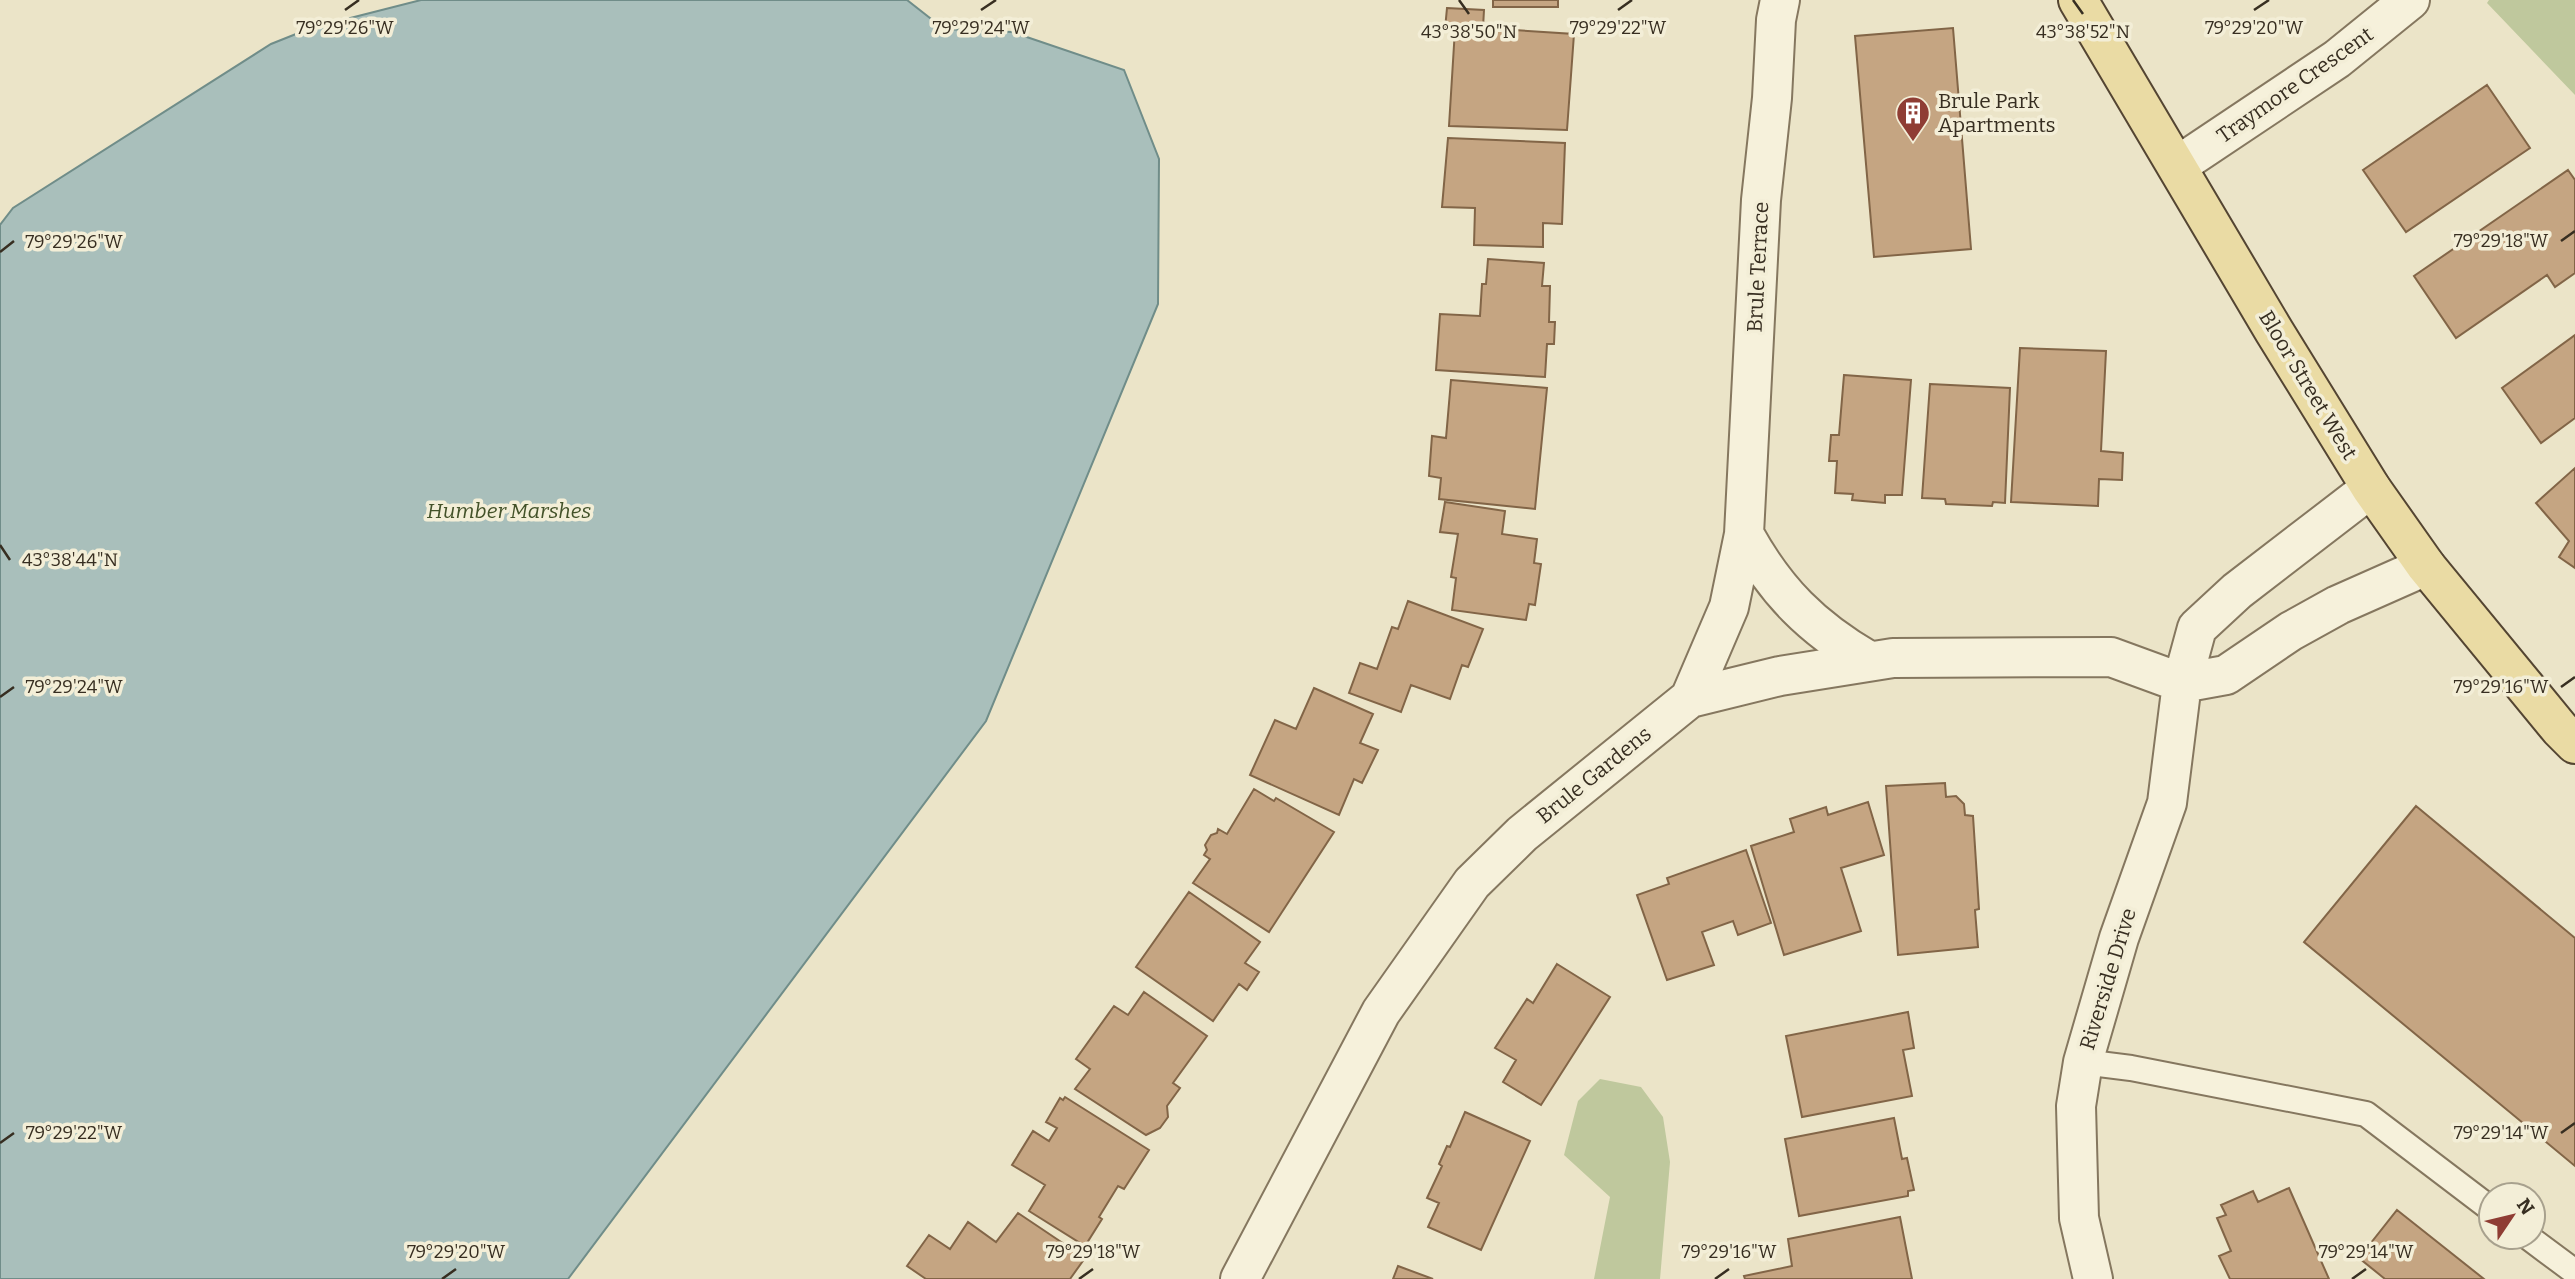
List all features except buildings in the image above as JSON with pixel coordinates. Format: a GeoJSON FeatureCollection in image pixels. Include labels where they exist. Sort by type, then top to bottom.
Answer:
{"type":"FeatureCollection","features":[{"type":"Feature","properties":{"kind":"main road","name":"Bloor Street West"},"geometry":{"type":"LineString","coordinates":[[2078,0],[2371,488],[2426,566],[2575,744]]}},
{"type":"Feature","properties":{"kind":"street","name":"Brule Terrace"},"geometry":{"type":"LineString","coordinates":[[1689,698],[1729,607],[1745,534],[1760,200],[1780,0]]}},
{"type":"Feature","properties":{"kind":"street","name":"Traymore Crescent"},"geometry":{"type":"LineString","coordinates":[[2176,166],[2337,59],[2410,0]]}},
{"type":"Feature","properties":{"kind":"street","name":"Riverside Drive"},"geometry":{"type":"LineString","coordinates":[[2093,1279],[2079,1218],[2076,1106],[2083,1062],[2119,938],[2167,803],[2182,683],[2197,628],[2237,591],[2371,488]]}},
{"type":"Feature","properties":{"kind":"street"},"geometry":{"type":"LineString","coordinates":[[1745,534],[1759,561],[1796,608],[1819,629],[1869,662]]}},
{"type":"Feature","properties":{"kind":"street"},"geometry":{"type":"LineString","coordinates":[[2182,683],[2226,675],[2291,631],[2338,605],[2426,566]]}},
{"type":"Feature","properties":{"kind":"street","name":"Brule Gardens"},"geometry":{"type":"LineString","coordinates":[[1240,1279],[1381,1012],[1472,883],[1522,834],[1689,698],[1780,676],[1893,658],[2111,657],[2182,683]]}},
{"type":"Feature","properties":{"kind":"lane"},"geometry":{"type":"LineString","coordinates":[[2083,1062],[2131,1068],[2366,1114],[2477,1198]]}},
{"type":"Feature","properties":{"kind":"lane"},"geometry":{"type":"LineString","coordinates":[[2547,1251],[2575,1272]]}},
{"type":"Feature","properties":{"kind":"green space"},"geometry":{"type":"Polygon","coordinates":[[[2489,0],[2575,0],[2575,95],[2487,3],[2489,0]]]}},
{"type":"Feature","properties":{"kind":"green space"},"geometry":{"type":"Polygon","coordinates":[[[1600,1079],[1641,1087],[1663,1117],[1670,1162],[1660,1279],[1594,1279],[1610,1197],[1564,1155],[1578,1101],[1600,1079]]]}},
{"type":"Feature","properties":{"kind":"water","name":"Humber Marshes"},"geometry":{"type":"Polygon","coordinates":[[[421,0],[907,0],[944,29],[1012,32],[1124,70],[1159,159],[1158,304],[986,721],[568,1279],[0,1279],[0,225],[13,208],[271,44],[311,28],[421,0]]]}},
{"type":"Feature","properties":{"kind":"place","name":"Brule Park Apartments"},"geometry":{"type":"Point","coordinates":[1913,143]}}]}
